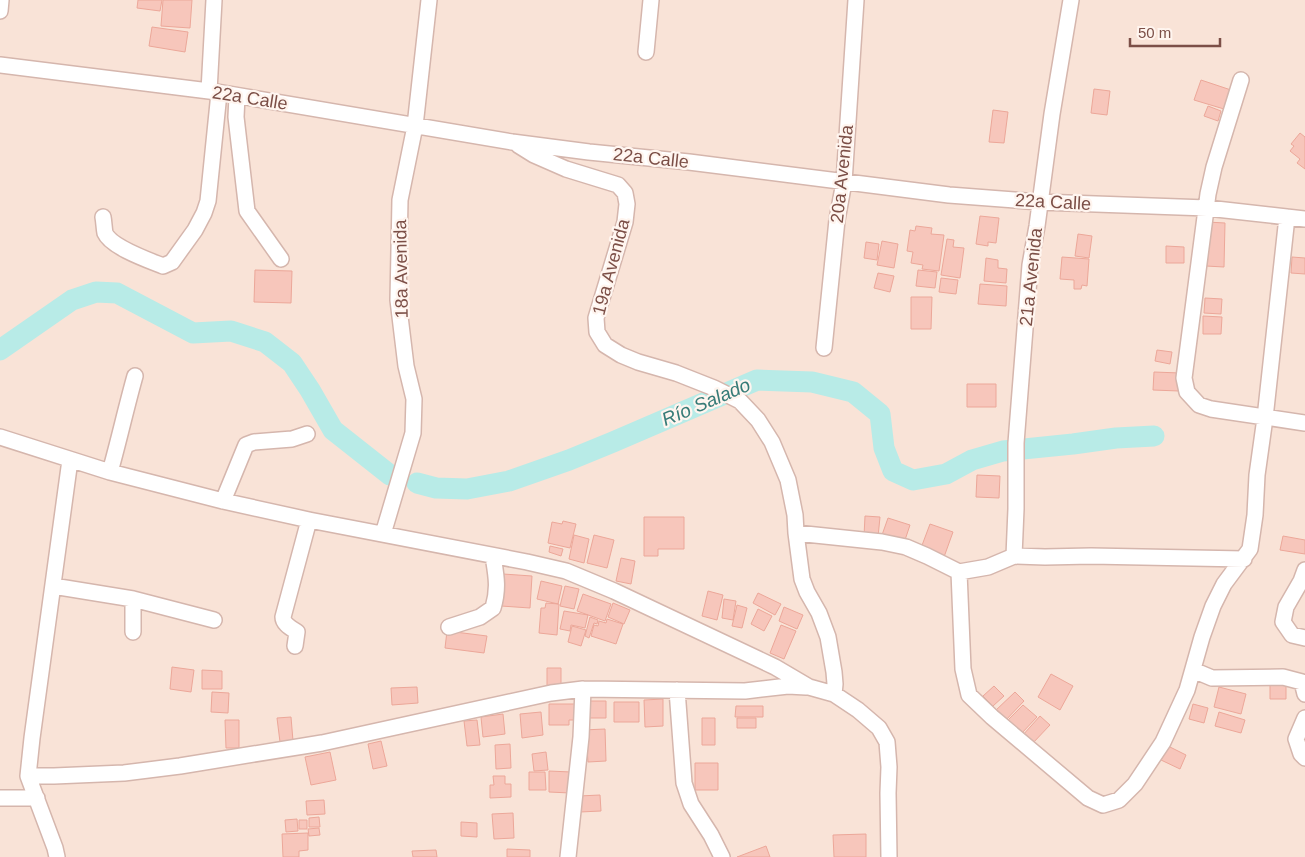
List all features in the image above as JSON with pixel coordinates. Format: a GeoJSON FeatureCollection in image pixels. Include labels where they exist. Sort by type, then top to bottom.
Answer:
{"type":"FeatureCollection","features":[{"type":"Feature","properties":{"kind":"street"},"geometry":{"type":"LineString","coordinates":[[0,11],[1,0]]}},
{"type":"Feature","properties":{"kind":"street"},"geometry":{"type":"LineString","coordinates":[[103,217],[105,232],[111,242],[163,266],[172,262],[195,230],[204,213],[208,202],[214,92],[214,0]]}},
{"type":"Feature","properties":{"kind":"street","name":"18a Avenida"},"geometry":{"type":"LineString","coordinates":[[383,534],[413,434],[414,399],[406,366],[398,300],[400,200],[415,126],[429,0]]}},
{"type":"Feature","properties":{"kind":"street"},"geometry":{"type":"LineString","coordinates":[[646,52],[651,0]]}},
{"type":"Feature","properties":{"kind":"street","name":"20a Avenida"},"geometry":{"type":"LineString","coordinates":[[824,348],[837,220],[844,182],[856,0]]}},
{"type":"Feature","properties":{"kind":"street","name":"21a Avenida"},"geometry":{"type":"LineString","coordinates":[[1014,556],[1016,448],[1030,265],[1071,0]]}},
{"type":"Feature","properties":{"kind":"street","name":"22a Calle"},"geometry":{"type":"LineString","coordinates":[[0,65],[214,92],[512,142],[949,195],[1040,202],[1207,208],[1305,219]]}},
{"type":"Feature","properties":{"kind":"street"},"geometry":{"type":"LineString","coordinates":[[1241,80],[1214,167],[1208,194],[1184,378],[1187,392],[1199,405],[1210,409],[1305,423]]}},
{"type":"Feature","properties":{"kind":"street"},"geometry":{"type":"LineString","coordinates":[[237,96],[236,117],[247,211],[281,259]]}},
{"type":"Feature","properties":{"kind":"street","name":"19a Avenida"},"geometry":{"type":"LineString","coordinates":[[512,142],[534,155],[566,169],[618,185],[625,193],[625,222],[596,318],[597,332],[605,345],[621,355],[676,373],[740,401],[758,420],[772,442],[788,480],[795,515],[796,533]]}},
{"type":"Feature","properties":{"kind":"street"},"geometry":{"type":"LineString","coordinates":[[959,572],[963,670],[969,695],[992,718],[1088,798],[1103,805],[1119,800],[1135,784],[1163,742],[1187,690],[1213,606],[1224,584],[1250,549],[1287,218]]}},
{"type":"Feature","properties":{"kind":"street"},"geometry":{"type":"LineString","coordinates":[[110,472],[135,376]]}},
{"type":"Feature","properties":{"kind":"street"},"geometry":{"type":"LineString","coordinates":[[223,502],[246,445],[254,442],[292,440],[307,434]]}},
{"type":"Feature","properties":{"kind":"street"},"geometry":{"type":"LineString","coordinates":[[0,437],[110,472],[223,502],[566,571],[614,591],[780,671],[809,687],[834,694],[858,710],[879,728],[887,742],[889,767],[889,857]]}},
{"type":"Feature","properties":{"kind":"street"},"geometry":{"type":"LineString","coordinates":[[57,857],[28,776],[70,460]]}},
{"type":"Feature","properties":{"kind":"street"},"geometry":{"type":"LineString","coordinates":[[295,646],[297,632],[285,623],[283,617],[309,520]]}},
{"type":"Feature","properties":{"kind":"street"},"geometry":{"type":"LineString","coordinates":[[834,694],[834,672],[828,637],[819,613],[802,579],[796,533],[882,542],[906,547],[959,572],[988,567],[1014,556],[1244,559]]}},
{"type":"Feature","properties":{"kind":"street"},"geometry":{"type":"LineString","coordinates":[[448,627],[480,617],[493,608],[497,596],[497,583],[493,556]]}},
{"type":"Feature","properties":{"kind":"street"},"geometry":{"type":"LineString","coordinates":[[1305,570],[1286,607],[1282,622],[1292,635],[1305,638]]}},
{"type":"Feature","properties":{"kind":"street"},"geometry":{"type":"LineString","coordinates":[[53,586],[133,599],[214,620]]}},
{"type":"Feature","properties":{"kind":"street"},"geometry":{"type":"LineString","coordinates":[[132,632],[133,599]]}},
{"type":"Feature","properties":{"kind":"street"},"geometry":{"type":"LineString","coordinates":[[1193,670],[1212,678],[1284,677],[1302,682],[1305,694]]}},
{"type":"Feature","properties":{"kind":"street"},"geometry":{"type":"LineString","coordinates":[[780,671],[785,677],[780,687]]}},
{"type":"Feature","properties":{"kind":"street"},"geometry":{"type":"LineString","coordinates":[[28,776],[124,772],[180,766],[322,743],[551,693],[583,689],[745,691],[780,687],[809,687]]}},
{"type":"Feature","properties":{"kind":"street"},"geometry":{"type":"LineString","coordinates":[[568,857],[581,737],[583,689]]}},
{"type":"Feature","properties":{"kind":"street"},"geometry":{"type":"LineString","coordinates":[[677,690],[684,783],[691,804],[711,835],[722,857]]}},
{"type":"Feature","properties":{"kind":"street"},"geometry":{"type":"LineString","coordinates":[[1305,718],[1296,739],[1301,754],[1305,758]]}},
{"type":"Feature","properties":{"kind":"street"},"geometry":{"type":"LineString","coordinates":[[0,798],[37,798]]}},
{"type":"Feature","properties":{"kind":"shaded area"},"geometry":{"type":"Polygon","coordinates":[[[0,0],[1305,0],[1305,857],[0,857],[0,0]]]}},
{"type":"Feature","properties":{"kind":"building"},"geometry":{"type":"Polygon","coordinates":[[[138,0],[162,0],[160,11],[137,8],[138,0]]]}},
{"type":"Feature","properties":{"kind":"building"},"geometry":{"type":"Polygon","coordinates":[[[163,0],[192,0],[190,28],[161,26],[163,0]]]}},
{"type":"Feature","properties":{"kind":"building"},"geometry":{"type":"Polygon","coordinates":[[[152,27],[188,32],[185,52],[149,46],[152,27]]]}},
{"type":"Feature","properties":{"kind":"building"},"geometry":{"type":"Polygon","coordinates":[[[1201,80],[1231,90],[1224,109],[1194,100],[1201,80]]]}},
{"type":"Feature","properties":{"kind":"building"},"geometry":{"type":"Polygon","coordinates":[[[1094,89],[1110,91],[1107,115],[1091,113],[1094,89]]]}},
{"type":"Feature","properties":{"kind":"building"},"geometry":{"type":"Polygon","coordinates":[[[1208,106],[1221,111],[1218,121],[1204,116],[1208,106]]]}},
{"type":"Feature","properties":{"kind":"building"},"geometry":{"type":"Polygon","coordinates":[[[993,110],[1008,112],[1004,143],[989,142],[993,110]]]}},
{"type":"Feature","properties":{"kind":"building"},"geometry":{"type":"Polygon","coordinates":[[[1300,133],[1305,137],[1305,169],[1297,163],[1300,159],[1290,151],[1294,146],[1291,144],[1300,133]]]}},
{"type":"Feature","properties":{"kind":"building"},"geometry":{"type":"Polygon","coordinates":[[[980,216],[999,218],[996,243],[988,242],[988,246],[976,244],[980,216]]]}},
{"type":"Feature","properties":{"kind":"building"},"geometry":{"type":"Polygon","coordinates":[[[1207,222],[1225,223],[1224,267],[1206,266],[1207,222]]]}},
{"type":"Feature","properties":{"kind":"building"},"geometry":{"type":"Polygon","coordinates":[[[916,226],[932,228],[931,234],[944,235],[939,271],[922,269],[923,265],[911,263],[913,252],[907,251],[910,230],[915,231],[916,226]]]}},
{"type":"Feature","properties":{"kind":"building"},"geometry":{"type":"Polygon","coordinates":[[[1078,234],[1092,236],[1089,258],[1075,256],[1078,234]]]}},
{"type":"Feature","properties":{"kind":"building"},"geometry":{"type":"Polygon","coordinates":[[[947,239],[954,240],[953,247],[964,248],[960,278],[941,275],[947,239]]]}},
{"type":"Feature","properties":{"kind":"building"},"geometry":{"type":"Polygon","coordinates":[[[882,241],[898,244],[894,268],[877,265],[882,241]]]}},
{"type":"Feature","properties":{"kind":"building"},"geometry":{"type":"Polygon","coordinates":[[[866,242],[879,244],[877,260],[864,258],[866,242]]]}},
{"type":"Feature","properties":{"kind":"building"},"geometry":{"type":"Polygon","coordinates":[[[1166,246],[1184,247],[1184,263],[1166,263],[1166,246]]]}},
{"type":"Feature","properties":{"kind":"building"},"geometry":{"type":"Polygon","coordinates":[[[1062,257],[1089,259],[1087,286],[1082,285],[1081,289],[1074,289],[1074,280],[1060,279],[1062,257]]]}},
{"type":"Feature","properties":{"kind":"building"},"geometry":{"type":"Polygon","coordinates":[[[1292,257],[1305,258],[1305,274],[1291,273],[1292,257]]]}},
{"type":"Feature","properties":{"kind":"building"},"geometry":{"type":"Polygon","coordinates":[[[986,258],[998,260],[998,268],[1007,269],[1006,283],[984,281],[986,258]]]}},
{"type":"Feature","properties":{"kind":"building"},"geometry":{"type":"Polygon","coordinates":[[[255,270],[292,271],[291,303],[254,302],[255,270]]]}},
{"type":"Feature","properties":{"kind":"building"},"geometry":{"type":"Polygon","coordinates":[[[918,270],[937,272],[935,288],[916,286],[918,270]]]}},
{"type":"Feature","properties":{"kind":"building"},"geometry":{"type":"Polygon","coordinates":[[[878,273],[894,276],[890,292],[874,288],[878,273]]]}},
{"type":"Feature","properties":{"kind":"building"},"geometry":{"type":"Polygon","coordinates":[[[941,278],[958,280],[956,294],[939,292],[941,278]]]}},
{"type":"Feature","properties":{"kind":"building"},"geometry":{"type":"Polygon","coordinates":[[[980,284],[1007,286],[1006,306],[978,304],[980,284]]]}},
{"type":"Feature","properties":{"kind":"building"},"geometry":{"type":"Polygon","coordinates":[[[911,297],[932,297],[931,329],[911,329],[911,297]]]}},
{"type":"Feature","properties":{"kind":"building"},"geometry":{"type":"Polygon","coordinates":[[[1205,298],[1222,299],[1221,314],[1204,313],[1205,298]]]}},
{"type":"Feature","properties":{"kind":"building"},"geometry":{"type":"Polygon","coordinates":[[[1203,316],[1222,317],[1221,334],[1203,334],[1203,316]]]}},
{"type":"Feature","properties":{"kind":"building"},"geometry":{"type":"Polygon","coordinates":[[[1157,350],[1172,352],[1170,364],[1155,361],[1157,350]]]}},
{"type":"Feature","properties":{"kind":"building"},"geometry":{"type":"Polygon","coordinates":[[[1154,372],[1180,373],[1179,391],[1153,390],[1154,372]]]}},
{"type":"Feature","properties":{"kind":"building"},"geometry":{"type":"Polygon","coordinates":[[[967,384],[996,384],[996,407],[967,407],[967,384]]]}},
{"type":"Feature","properties":{"kind":"building"},"geometry":{"type":"Polygon","coordinates":[[[977,475],[1000,476],[999,498],[976,497],[977,475]]]}},
{"type":"Feature","properties":{"kind":"building"},"geometry":{"type":"Polygon","coordinates":[[[865,516],[880,517],[878,537],[864,536],[865,516]]]}},
{"type":"Feature","properties":{"kind":"building"},"geometry":{"type":"Polygon","coordinates":[[[644,517],[684,517],[684,549],[658,549],[658,556],[644,556],[644,517]]]}},
{"type":"Feature","properties":{"kind":"building"},"geometry":{"type":"Polygon","coordinates":[[[888,518],[910,525],[904,543],[882,535],[888,518]]]}},
{"type":"Feature","properties":{"kind":"building"},"geometry":{"type":"Polygon","coordinates":[[[563,521],[576,524],[570,548],[548,543],[552,522],[562,524],[563,521]]]}},
{"type":"Feature","properties":{"kind":"building"},"geometry":{"type":"Polygon","coordinates":[[[930,524],[953,532],[944,557],[921,548],[930,524]]]}},
{"type":"Feature","properties":{"kind":"building"},"geometry":{"type":"Polygon","coordinates":[[[574,535],[589,539],[584,563],[569,559],[574,535]]]}},
{"type":"Feature","properties":{"kind":"building"},"geometry":{"type":"Polygon","coordinates":[[[594,535],[614,540],[607,568],[587,563],[594,535]]]}},
{"type":"Feature","properties":{"kind":"building"},"geometry":{"type":"Polygon","coordinates":[[[1283,536],[1305,540],[1305,554],[1280,550],[1283,536]]]}},
{"type":"Feature","properties":{"kind":"building"},"geometry":{"type":"Polygon","coordinates":[[[550,546],[563,549],[561,556],[549,552],[550,546]]]}},
{"type":"Feature","properties":{"kind":"building"},"geometry":{"type":"Polygon","coordinates":[[[621,558],[635,561],[631,584],[616,581],[621,558]]]}},
{"type":"Feature","properties":{"kind":"building"},"geometry":{"type":"Polygon","coordinates":[[[503,574],[532,576],[530,608],[501,606],[503,574]]]}},
{"type":"Feature","properties":{"kind":"building"},"geometry":{"type":"Polygon","coordinates":[[[541,581],[562,586],[558,604],[537,599],[541,581]]]}},
{"type":"Feature","properties":{"kind":"building"},"geometry":{"type":"Polygon","coordinates":[[[565,586],[579,589],[574,609],[560,606],[565,586]]]}},
{"type":"Feature","properties":{"kind":"building"},"geometry":{"type":"Polygon","coordinates":[[[708,591],[723,595],[717,620],[702,616],[708,591]]]}},
{"type":"Feature","properties":{"kind":"building"},"geometry":{"type":"Polygon","coordinates":[[[758,593],[781,604],[775,615],[753,603],[758,593]]]}},
{"type":"Feature","properties":{"kind":"building"},"geometry":{"type":"Polygon","coordinates":[[[583,594],[611,604],[605,621],[577,611],[583,594]]]}},
{"type":"Feature","properties":{"kind":"building"},"geometry":{"type":"Polygon","coordinates":[[[724,599],[736,601],[733,620],[722,618],[724,599]]]}},
{"type":"Feature","properties":{"kind":"building"},"geometry":{"type":"Polygon","coordinates":[[[546,603],[559,604],[557,635],[539,633],[541,608],[545,608],[546,603]]]}},
{"type":"Feature","properties":{"kind":"building"},"geometry":{"type":"Polygon","coordinates":[[[613,603],[630,610],[624,624],[608,617],[613,603]]]}},
{"type":"Feature","properties":{"kind":"building"},"geometry":{"type":"Polygon","coordinates":[[[737,605],[747,608],[742,628],[732,626],[737,605]]]}},
{"type":"Feature","properties":{"kind":"building"},"geometry":{"type":"Polygon","coordinates":[[[784,607],[803,615],[797,629],[779,621],[784,607]]]}},
{"type":"Feature","properties":{"kind":"building"},"geometry":{"type":"Polygon","coordinates":[[[758,609],[772,616],[764,631],[751,624],[758,609]]]}},
{"type":"Feature","properties":{"kind":"building"},"geometry":{"type":"Polygon","coordinates":[[[564,611],[588,615],[585,628],[571,625],[570,631],[560,629],[564,611]]]}},
{"type":"Feature","properties":{"kind":"building"},"geometry":{"type":"Polygon","coordinates":[[[590,617],[598,620],[597,624],[594,623],[589,638],[585,636],[590,617]]]}},
{"type":"Feature","properties":{"kind":"building"},"geometry":{"type":"Polygon","coordinates":[[[607,619],[623,624],[616,644],[591,636],[594,625],[598,626],[599,621],[606,623],[607,619]]]}},
{"type":"Feature","properties":{"kind":"building"},"geometry":{"type":"Polygon","coordinates":[[[781,625],[796,631],[784,659],[770,653],[781,625]]]}},
{"type":"Feature","properties":{"kind":"building"},"geometry":{"type":"Polygon","coordinates":[[[572,626],[586,630],[581,646],[568,642],[572,626]]]}},
{"type":"Feature","properties":{"kind":"building"},"geometry":{"type":"Polygon","coordinates":[[[447,631],[487,636],[484,653],[445,648],[447,631]]]}},
{"type":"Feature","properties":{"kind":"building"},"geometry":{"type":"Polygon","coordinates":[[[172,667],[194,670],[191,692],[170,689],[172,667]]]}},
{"type":"Feature","properties":{"kind":"building"},"geometry":{"type":"Polygon","coordinates":[[[547,668],[561,668],[561,687],[547,688],[547,668]]]}},
{"type":"Feature","properties":{"kind":"building"},"geometry":{"type":"Polygon","coordinates":[[[202,670],[222,671],[222,689],[202,689],[202,670]]]}},
{"type":"Feature","properties":{"kind":"building"},"geometry":{"type":"Polygon","coordinates":[[[1051,674],[1073,686],[1060,710],[1038,697],[1051,674]]]}},
{"type":"Feature","properties":{"kind":"building"},"geometry":{"type":"Polygon","coordinates":[[[1270,685],[1286,685],[1286,699],[1270,699],[1270,685]]]}},
{"type":"Feature","properties":{"kind":"building"},"geometry":{"type":"Polygon","coordinates":[[[994,686],[1004,696],[993,706],[983,696],[994,686]]]}},
{"type":"Feature","properties":{"kind":"building"},"geometry":{"type":"Polygon","coordinates":[[[417,687],[418,703],[392,705],[391,688],[417,687]]]}},
{"type":"Feature","properties":{"kind":"building"},"geometry":{"type":"Polygon","coordinates":[[[1219,687],[1246,694],[1241,714],[1214,707],[1219,687]]]}},
{"type":"Feature","properties":{"kind":"building"},"geometry":{"type":"Polygon","coordinates":[[[212,692],[229,693],[228,713],[211,712],[212,692]]]}},
{"type":"Feature","properties":{"kind":"building"},"geometry":{"type":"Polygon","coordinates":[[[1015,692],[1024,701],[1005,721],[995,711],[1015,692]]]}},
{"type":"Feature","properties":{"kind":"building"},"geometry":{"type":"Polygon","coordinates":[[[663,699],[663,726],[645,727],[644,700],[663,699]]]}},
{"type":"Feature","properties":{"kind":"building"},"geometry":{"type":"Polygon","coordinates":[[[586,701],[606,701],[606,718],[586,718],[586,701]]]}},
{"type":"Feature","properties":{"kind":"building"},"geometry":{"type":"Polygon","coordinates":[[[614,702],[639,702],[639,722],[614,722],[614,702]]]}},
{"type":"Feature","properties":{"kind":"building"},"geometry":{"type":"Polygon","coordinates":[[[549,704],[580,704],[575,720],[569,720],[569,725],[549,725],[549,704]]]}},
{"type":"Feature","properties":{"kind":"building"},"geometry":{"type":"Polygon","coordinates":[[[1193,704],[1208,708],[1204,723],[1189,719],[1193,704]]]}},
{"type":"Feature","properties":{"kind":"building"},"geometry":{"type":"Polygon","coordinates":[[[1023,705],[1037,717],[1021,734],[1007,721],[1023,705]]]}},
{"type":"Feature","properties":{"kind":"building"},"geometry":{"type":"Polygon","coordinates":[[[736,706],[763,706],[763,717],[735,717],[736,706]]]}},
{"type":"Feature","properties":{"kind":"building"},"geometry":{"type":"Polygon","coordinates":[[[541,712],[543,735],[522,738],[520,714],[541,712]]]}},
{"type":"Feature","properties":{"kind":"building"},"geometry":{"type":"Polygon","coordinates":[[[1219,712],[1245,720],[1241,733],[1215,726],[1219,712]]]}},
{"type":"Feature","properties":{"kind":"building"},"geometry":{"type":"Polygon","coordinates":[[[503,714],[505,734],[483,737],[481,717],[503,714]]]}},
{"type":"Feature","properties":{"kind":"building"},"geometry":{"type":"Polygon","coordinates":[[[1040,716],[1050,725],[1032,744],[1022,736],[1040,716]]]}},
{"type":"Feature","properties":{"kind":"building"},"geometry":{"type":"Polygon","coordinates":[[[291,717],[293,741],[280,742],[277,718],[291,717]]]}},
{"type":"Feature","properties":{"kind":"building"},"geometry":{"type":"Polygon","coordinates":[[[702,718],[715,718],[715,745],[702,745],[702,718]]]}},
{"type":"Feature","properties":{"kind":"building"},"geometry":{"type":"Polygon","coordinates":[[[737,718],[756,718],[756,728],[737,728],[737,718]]]}},
{"type":"Feature","properties":{"kind":"building"},"geometry":{"type":"Polygon","coordinates":[[[225,720],[239,720],[239,748],[226,748],[225,720]]]}},
{"type":"Feature","properties":{"kind":"building"},"geometry":{"type":"Polygon","coordinates":[[[477,720],[480,745],[467,746],[464,721],[477,720]]]}},
{"type":"Feature","properties":{"kind":"building"},"geometry":{"type":"Polygon","coordinates":[[[605,729],[606,761],[588,762],[583,730],[605,729]]]}},
{"type":"Feature","properties":{"kind":"building"},"geometry":{"type":"Polygon","coordinates":[[[381,741],[387,766],[373,769],[368,744],[381,741]]]}},
{"type":"Feature","properties":{"kind":"building"},"geometry":{"type":"Polygon","coordinates":[[[510,744],[511,768],[496,769],[495,745],[510,744]]]}},
{"type":"Feature","properties":{"kind":"building"},"geometry":{"type":"Polygon","coordinates":[[[1168,746],[1186,755],[1180,769],[1161,760],[1168,746]]]}},
{"type":"Feature","properties":{"kind":"building"},"geometry":{"type":"Polygon","coordinates":[[[330,752],[336,780],[311,785],[305,757],[330,752]]]}},
{"type":"Feature","properties":{"kind":"building"},"geometry":{"type":"Polygon","coordinates":[[[546,752],[548,770],[534,771],[532,754],[546,752]]]}},
{"type":"Feature","properties":{"kind":"building"},"geometry":{"type":"Polygon","coordinates":[[[695,763],[718,763],[718,790],[695,790],[695,763]]]}},
{"type":"Feature","properties":{"kind":"building"},"geometry":{"type":"Polygon","coordinates":[[[549,771],[571,772],[570,793],[549,792],[549,771]]]}},
{"type":"Feature","properties":{"kind":"building"},"geometry":{"type":"Polygon","coordinates":[[[529,772],[545,772],[546,790],[529,790],[529,772]]]}},
{"type":"Feature","properties":{"kind":"building"},"geometry":{"type":"Polygon","coordinates":[[[493,776],[505,776],[505,784],[511,784],[511,797],[490,798],[490,785],[494,785],[493,776]]]}},
{"type":"Feature","properties":{"kind":"building"},"geometry":{"type":"Polygon","coordinates":[[[600,795],[601,811],[580,812],[579,796],[600,795]]]}},
{"type":"Feature","properties":{"kind":"building"},"geometry":{"type":"Polygon","coordinates":[[[324,800],[325,814],[307,815],[306,801],[324,800]]]}},
{"type":"Feature","properties":{"kind":"building"},"geometry":{"type":"Polygon","coordinates":[[[513,813],[514,838],[494,839],[492,814],[513,813]]]}},
{"type":"Feature","properties":{"kind":"building"},"geometry":{"type":"Polygon","coordinates":[[[319,817],[320,827],[309,827],[309,818],[319,817]]]}},
{"type":"Feature","properties":{"kind":"building"},"geometry":{"type":"Polygon","coordinates":[[[297,819],[298,831],[286,832],[285,820],[297,819]]]}},
{"type":"Feature","properties":{"kind":"building"},"geometry":{"type":"Polygon","coordinates":[[[299,820],[307,820],[307,829],[299,829],[299,820]]]}},
{"type":"Feature","properties":{"kind":"building"},"geometry":{"type":"Polygon","coordinates":[[[461,822],[477,823],[477,837],[461,836],[461,822]]]}},
{"type":"Feature","properties":{"kind":"building"},"geometry":{"type":"Polygon","coordinates":[[[319,828],[320,835],[309,836],[308,829],[319,828]]]}},
{"type":"Feature","properties":{"kind":"building"},"geometry":{"type":"Polygon","coordinates":[[[308,833],[308,850],[299,851],[299,857],[283,857],[282,834],[308,833]]]}},
{"type":"Feature","properties":{"kind":"building"},"geometry":{"type":"Polygon","coordinates":[[[866,834],[866,857],[834,857],[833,835],[866,834]]]}},
{"type":"Feature","properties":{"kind":"building"},"geometry":{"type":"Polygon","coordinates":[[[766,846],[770,857],[737,857],[766,846]]]}},
{"type":"Feature","properties":{"kind":"building"},"geometry":{"type":"Polygon","coordinates":[[[507,849],[530,850],[530,857],[507,857],[507,849]]]}},
{"type":"Feature","properties":{"kind":"building"},"geometry":{"type":"Polygon","coordinates":[[[436,850],[437,857],[413,857],[412,851],[436,850]]]}},
{"type":"Feature","properties":{"kind":"waterway","name":"Río Salado"},"geometry":{"type":"LineString","coordinates":[[0,350],[72,300],[96,292],[117,293],[193,333],[231,331],[265,342],[292,363],[333,430],[390,475]]}},
{"type":"Feature","properties":{"kind":"waterway","name":"Río Salado"},"geometry":{"type":"LineString","coordinates":[[417,483],[436,488],[467,489],[509,481],[569,460],[757,380],[812,382],[853,392],[880,414],[884,448],[893,471],[913,480],[946,474],[972,460],[1003,451],[1116,438],[1154,436]]}}]}
